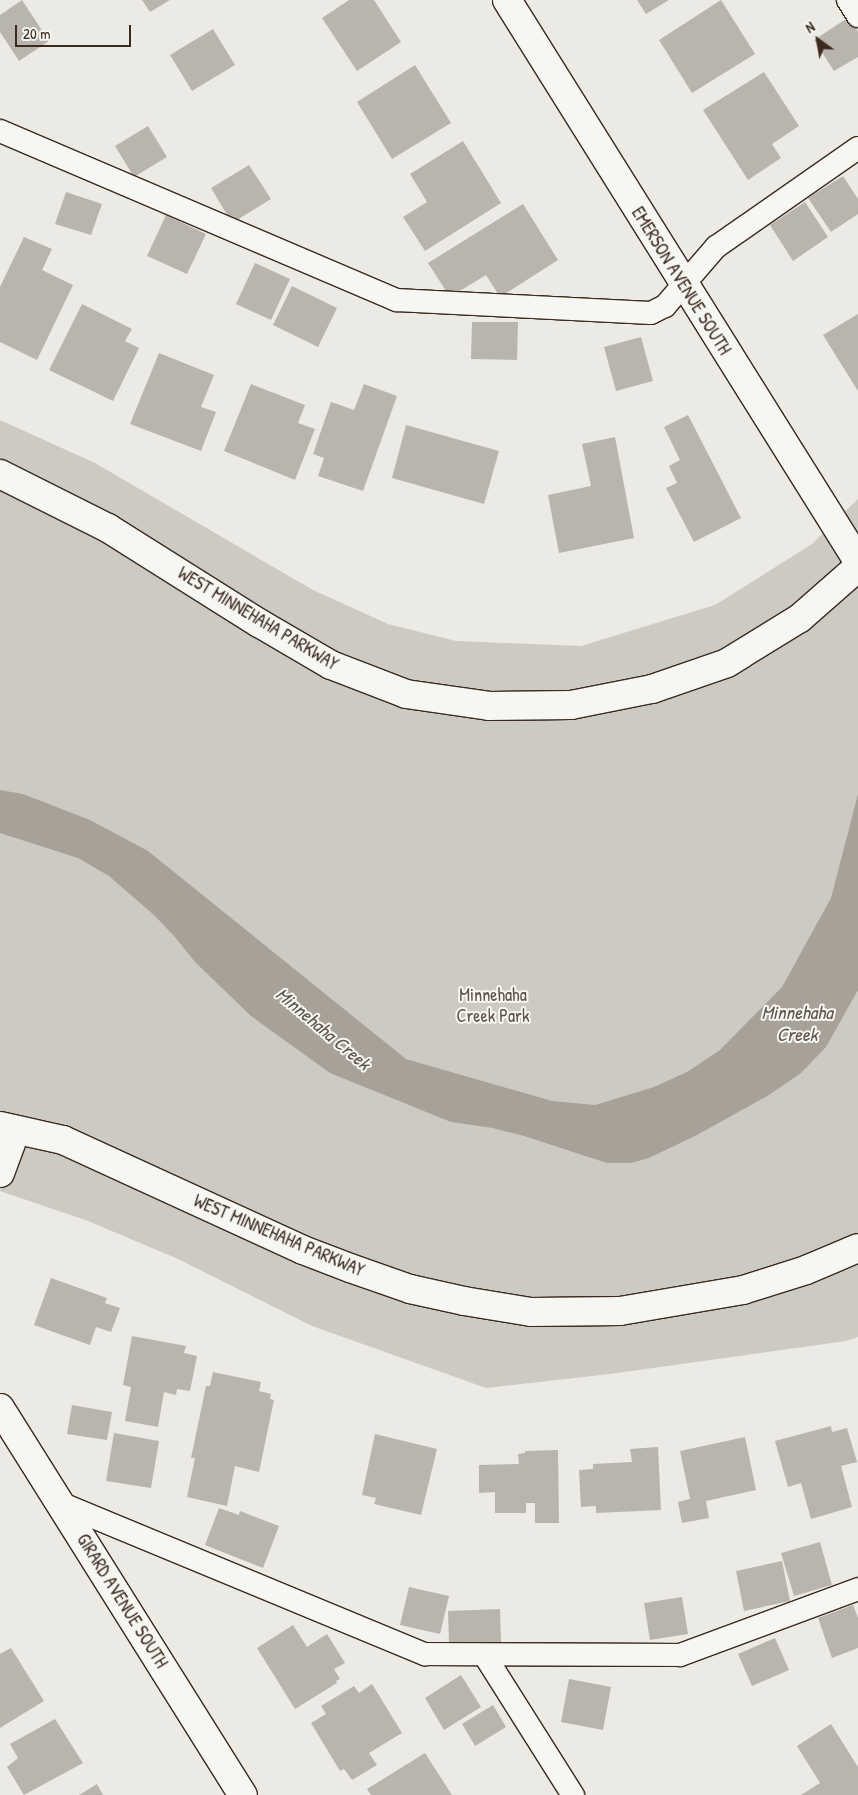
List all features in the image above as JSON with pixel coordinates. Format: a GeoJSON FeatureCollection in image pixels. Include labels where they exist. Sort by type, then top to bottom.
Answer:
{"type":"FeatureCollection","features":[{"type":"Feature","properties":{"kind":"street","name":"EMERSON AVENUE SOUTH"},"geometry":{"type":"LineString","coordinates":[[507,0],[682,283],[858,561]]}},
{"type":"Feature","properties":{"kind":"street","name":"WEST MINNEHAHA PARKWAY"},"geometry":{"type":"LineString","coordinates":[[0,474],[108,528],[258,623],[330,665],[406,694],[489,706],[580,703],[652,689],[727,663],[800,618],[858,567]]}},
{"type":"Feature","properties":{"kind":"street","name":"WEST MINNEHAHA PARKWAY"},"geometry":{"type":"LineString","coordinates":[[8,1128],[64,1140],[303,1250],[410,1289],[531,1312],[620,1311],[743,1290],[806,1270],[858,1248]]}},
{"type":"Feature","properties":{"kind":"street"},"geometry":{"type":"LineString","coordinates":[[0,1174],[8,1128]]}},
{"type":"Feature","properties":{"kind":"street","name":"GIRARD AVENUE SOUTH"},"geometry":{"type":"LineString","coordinates":[[0,1408],[243,1795]]}},
{"type":"Feature","properties":{"kind":"lane"},"geometry":{"type":"LineString","coordinates":[[848,0],[858,16]]}},
{"type":"Feature","properties":{"kind":"lane"},"geometry":{"type":"LineString","coordinates":[[0,131],[396,300],[651,313],[665,306],[682,283],[716,247],[858,148]]}},
{"type":"Feature","properties":{"kind":"lane"},"geometry":{"type":"LineString","coordinates":[[62,1504],[425,1654],[485,1656],[680,1655],[858,1589]]}},
{"type":"Feature","properties":{"kind":"lane"},"geometry":{"type":"LineString","coordinates":[[485,1656],[573,1795]]}},
{"type":"Feature","properties":{"kind":"green space","name":"Minnehaha Creek Park"},"geometry":{"type":"Polygon","coordinates":[[[0,420],[95,463],[313,590],[388,624],[456,641],[581,646],[715,605],[812,544],[858,499],[858,1337],[846,1341],[610,1374],[486,1388],[312,1326],[178,1259],[88,1221],[0,1191],[0,420]]]}},
{"type":"Feature","properties":{"kind":"water","name":"Minnehaha Creek"},"geometry":{"type":"Polygon","coordinates":[[[0,790],[23,794],[90,820],[148,851],[406,1059],[552,1101],[595,1105],[654,1087],[687,1072],[720,1050],[782,987],[831,898],[858,794],[858,990],[826,1047],[801,1073],[769,1095],[697,1135],[649,1158],[631,1163],[607,1163],[524,1136],[493,1128],[451,1122],[330,1073],[251,1016],[195,962],[155,916],[109,876],[78,858],[0,833],[0,790]]]}},
{"type":"Feature","properties":{"kind":"building"},"geometry":{"type":"Polygon","coordinates":[[[22,0],[49,41],[19,61],[0,32],[0,15],[22,0]]]}},
{"type":"Feature","properties":{"kind":"building"},"geometry":{"type":"Polygon","coordinates":[[[142,0],[170,0],[150,12],[142,0]]]}},
{"type":"Feature","properties":{"kind":"building"},"geometry":{"type":"Polygon","coordinates":[[[349,0],[374,0],[401,42],[357,71],[322,18],[349,0]]]}},
{"type":"Feature","properties":{"kind":"building"},"geometry":{"type":"Polygon","coordinates":[[[637,0],[669,0],[646,14],[637,0]]]}},
{"type":"Feature","properties":{"kind":"building"},"geometry":{"type":"Polygon","coordinates":[[[721,0],[755,54],[692,93],[659,40],[721,0]]]}},
{"type":"Feature","properties":{"kind":"building"},"geometry":{"type":"Polygon","coordinates":[[[849,17],[858,32],[858,57],[834,71],[814,40],[849,17]]]}},
{"type":"Feature","properties":{"kind":"building"},"geometry":{"type":"Polygon","coordinates":[[[213,29],[235,65],[192,91],[170,55],[213,29]]]}},
{"type":"Feature","properties":{"kind":"building"},"geometry":{"type":"Polygon","coordinates":[[[415,65],[451,123],[392,159],[357,102],[415,65]]]}},
{"type":"Feature","properties":{"kind":"building"},"geometry":{"type":"Polygon","coordinates":[[[764,72],[799,126],[772,144],[781,158],[748,180],[703,110],[764,72]]]}},
{"type":"Feature","properties":{"kind":"building"},"geometry":{"type":"Polygon","coordinates":[[[148,126],[167,157],[134,177],[115,146],[148,126]]]}},
{"type":"Feature","properties":{"kind":"building"},"geometry":{"type":"Polygon","coordinates":[[[463,141],[501,203],[425,251],[403,217],[427,202],[410,174],[463,141]]]}},
{"type":"Feature","properties":{"kind":"building"},"geometry":{"type":"Polygon","coordinates":[[[249,165],[271,199],[232,223],[211,188],[249,165]]]}},
{"type":"Feature","properties":{"kind":"building"},"geometry":{"type":"Polygon","coordinates":[[[843,176],[858,199],[858,214],[831,232],[808,198],[843,176]]]}},
{"type":"Feature","properties":{"kind":"building"},"geometry":{"type":"Polygon","coordinates":[[[66,192],[102,204],[91,235],[55,224],[66,192]]]}},
{"type":"Feature","properties":{"kind":"building"},"geometry":{"type":"Polygon","coordinates":[[[805,202],[828,237],[793,261],[770,225],[805,202]]]}},
{"type":"Feature","properties":{"kind":"building"},"geometry":{"type":"Polygon","coordinates":[[[523,204],[558,260],[500,297],[486,275],[450,297],[428,263],[523,204]]]}},
{"type":"Feature","properties":{"kind":"building"},"geometry":{"type":"Polygon","coordinates":[[[166,215],[206,234],[187,274],[147,256],[166,215]]]}},
{"type":"Feature","properties":{"kind":"building"},"geometry":{"type":"Polygon","coordinates":[[[24,237],[52,249],[42,270],[73,285],[37,360],[0,342],[0,287],[24,237]]]}},
{"type":"Feature","properties":{"kind":"building"},"geometry":{"type":"Polygon","coordinates":[[[255,263],[290,279],[271,320],[236,304],[255,263]]]}},
{"type":"Feature","properties":{"kind":"building"},"geometry":{"type":"Polygon","coordinates":[[[292,286],[337,308],[318,347],[273,325],[292,286]]]}},
{"type":"Feature","properties":{"kind":"building"},"geometry":{"type":"Polygon","coordinates":[[[82,304],[132,329],[125,341],[139,348],[113,401],[49,370],[82,304]]]}},
{"type":"Feature","properties":{"kind":"building"},"geometry":{"type":"Polygon","coordinates":[[[858,314],[858,391],[823,335],[858,314]]]}},
{"type":"Feature","properties":{"kind":"building"},"geometry":{"type":"Polygon","coordinates":[[[472,322],[518,322],[517,360],[471,359],[472,322]]]}},
{"type":"Feature","properties":{"kind":"building"},"geometry":{"type":"Polygon","coordinates":[[[641,337],[653,381],[616,391],[604,347],[641,337]]]}},
{"type":"Feature","properties":{"kind":"building"},"geometry":{"type":"Polygon","coordinates":[[[159,353],[214,375],[201,407],[216,412],[201,451],[130,424],[159,353]]]}},
{"type":"Feature","properties":{"kind":"building"},"geometry":{"type":"Polygon","coordinates":[[[251,384],[305,405],[298,423],[315,429],[295,480],[224,451],[251,384]]]}},
{"type":"Feature","properties":{"kind":"building"},"geometry":{"type":"Polygon","coordinates":[[[364,384],[397,396],[363,491],[318,476],[324,458],[313,454],[331,402],[354,410],[364,384]]]}},
{"type":"Feature","properties":{"kind":"building"},"geometry":{"type":"Polygon","coordinates":[[[688,415],[741,518],[694,542],[666,488],[677,483],[669,466],[680,460],[664,427],[688,415]]]}},
{"type":"Feature","properties":{"kind":"building"},"geometry":{"type":"Polygon","coordinates":[[[406,425],[499,451],[484,504],[392,478],[406,425]]]}},
{"type":"Feature","properties":{"kind":"building"},"geometry":{"type":"Polygon","coordinates":[[[615,437],[634,538],[559,553],[548,495],[591,486],[582,444],[615,437]]]}},
{"type":"Feature","properties":{"kind":"building"},"geometry":{"type":"Polygon","coordinates":[[[51,1278],[107,1298],[105,1303],[120,1308],[111,1332],[96,1327],[90,1345],[34,1325],[51,1278]]]}},
{"type":"Feature","properties":{"kind":"building"},"geometry":{"type":"Polygon","coordinates":[[[132,1336],[186,1346],[184,1353],[197,1356],[190,1391],[177,1389],[176,1395],[164,1392],[158,1427],[125,1421],[131,1387],[123,1385],[132,1336]]]}},
{"type":"Feature","properties":{"kind":"building"},"geometry":{"type":"Polygon","coordinates":[[[213,1372],[261,1382],[259,1391],[271,1394],[270,1399],[274,1400],[259,1472],[235,1466],[227,1506],[187,1497],[195,1458],[191,1458],[206,1386],[210,1386],[213,1372]]]}},
{"type":"Feature","properties":{"kind":"building"},"geometry":{"type":"Polygon","coordinates":[[[72,1405],[112,1412],[107,1440],[67,1434],[72,1405]]]}},
{"type":"Feature","properties":{"kind":"building"},"geometry":{"type":"Polygon","coordinates":[[[831,1426],[832,1432],[847,1428],[857,1462],[841,1466],[852,1507],[811,1519],[801,1483],[788,1487],[775,1441],[831,1426]]]}},
{"type":"Feature","properties":{"kind":"building"},"geometry":{"type":"Polygon","coordinates":[[[114,1433],[159,1441],[151,1488],[106,1481],[114,1433]]]}},
{"type":"Feature","properties":{"kind":"building"},"geometry":{"type":"Polygon","coordinates":[[[375,1434],[437,1449],[421,1515],[374,1504],[376,1498],[362,1495],[375,1434]]]}},
{"type":"Feature","properties":{"kind":"building"},"geometry":{"type":"Polygon","coordinates":[[[745,1437],[756,1490],[706,1501],[709,1518],[682,1523],[678,1502],[690,1499],[680,1451],[745,1437]]]}},
{"type":"Feature","properties":{"kind":"building"},"geometry":{"type":"Polygon","coordinates":[[[658,1447],[661,1510],[596,1513],[596,1506],[581,1507],[579,1470],[593,1469],[593,1464],[632,1462],[630,1449],[658,1447]]]}},
{"type":"Feature","properties":{"kind":"building"},"geometry":{"type":"Polygon","coordinates":[[[558,1450],[559,1523],[535,1523],[535,1503],[526,1503],[526,1513],[495,1513],[495,1492],[479,1493],[479,1465],[519,1464],[518,1454],[525,1453],[525,1451],[558,1450]]]}},
{"type":"Feature","properties":{"kind":"building"},"geometry":{"type":"Polygon","coordinates":[[[219,1508],[239,1515],[240,1511],[279,1526],[263,1568],[205,1545],[219,1508]]]}},
{"type":"Feature","properties":{"kind":"building"},"geometry":{"type":"Polygon","coordinates":[[[820,1542],[832,1585],[794,1596],[781,1553],[820,1542]]]}},
{"type":"Feature","properties":{"kind":"building"},"geometry":{"type":"Polygon","coordinates":[[[782,1561],[790,1601],[744,1611],[736,1571],[782,1561]]]}},
{"type":"Feature","properties":{"kind":"building"},"geometry":{"type":"Polygon","coordinates":[[[409,1587],[449,1596],[440,1634],[400,1625],[409,1587]]]}},
{"type":"Feature","properties":{"kind":"building"},"geometry":{"type":"Polygon","coordinates":[[[682,1597],[688,1634],[650,1640],[644,1603],[682,1597]]]}},
{"type":"Feature","properties":{"kind":"building"},"geometry":{"type":"Polygon","coordinates":[[[853,1605],[858,1618],[858,1648],[832,1658],[818,1618],[853,1605]]]}},
{"type":"Feature","properties":{"kind":"building"},"geometry":{"type":"Polygon","coordinates":[[[500,1609],[501,1643],[449,1644],[448,1611],[500,1609]]]}},
{"type":"Feature","properties":{"kind":"building"},"geometry":{"type":"Polygon","coordinates":[[[293,1625],[307,1647],[327,1634],[345,1663],[334,1669],[340,1679],[336,1681],[337,1683],[295,1709],[257,1648],[293,1625]]]}},
{"type":"Feature","properties":{"kind":"building"},"geometry":{"type":"Polygon","coordinates":[[[775,1638],[789,1670],[752,1686],[738,1654],[775,1638]]]}},
{"type":"Feature","properties":{"kind":"building"},"geometry":{"type":"Polygon","coordinates":[[[11,1648],[44,1701],[0,1728],[0,1654],[11,1648]]]}},
{"type":"Feature","properties":{"kind":"building"},"geometry":{"type":"Polygon","coordinates":[[[461,1675],[481,1707],[444,1730],[425,1698],[461,1675]]]}},
{"type":"Feature","properties":{"kind":"building"},"geometry":{"type":"Polygon","coordinates":[[[569,1679],[611,1687],[603,1730],[561,1722],[569,1679]]]}},
{"type":"Feature","properties":{"kind":"building"},"geometry":{"type":"Polygon","coordinates":[[[372,1684],[402,1733],[369,1753],[377,1765],[352,1780],[344,1769],[340,1771],[311,1723],[326,1714],[321,1706],[354,1686],[359,1693],[372,1684]]]}},
{"type":"Feature","properties":{"kind":"building"},"geometry":{"type":"Polygon","coordinates":[[[493,1705],[506,1727],[475,1746],[462,1724],[493,1705]]]}},
{"type":"Feature","properties":{"kind":"building"},"geometry":{"type":"Polygon","coordinates":[[[55,1719],[83,1763],[24,1795],[7,1767],[18,1758],[10,1744],[55,1719]]]}},
{"type":"Feature","properties":{"kind":"building"},"geometry":{"type":"Polygon","coordinates":[[[831,1724],[858,1767],[858,1795],[801,1795],[820,1783],[797,1746],[831,1724]]]}},
{"type":"Feature","properties":{"kind":"building"},"geometry":{"type":"Polygon","coordinates":[[[425,1753],[452,1795],[371,1795],[367,1789],[425,1753]]]}},
{"type":"Feature","properties":{"kind":"building"},"geometry":{"type":"Polygon","coordinates":[[[97,1784],[103,1795],[79,1795],[97,1784]]]}}]}
